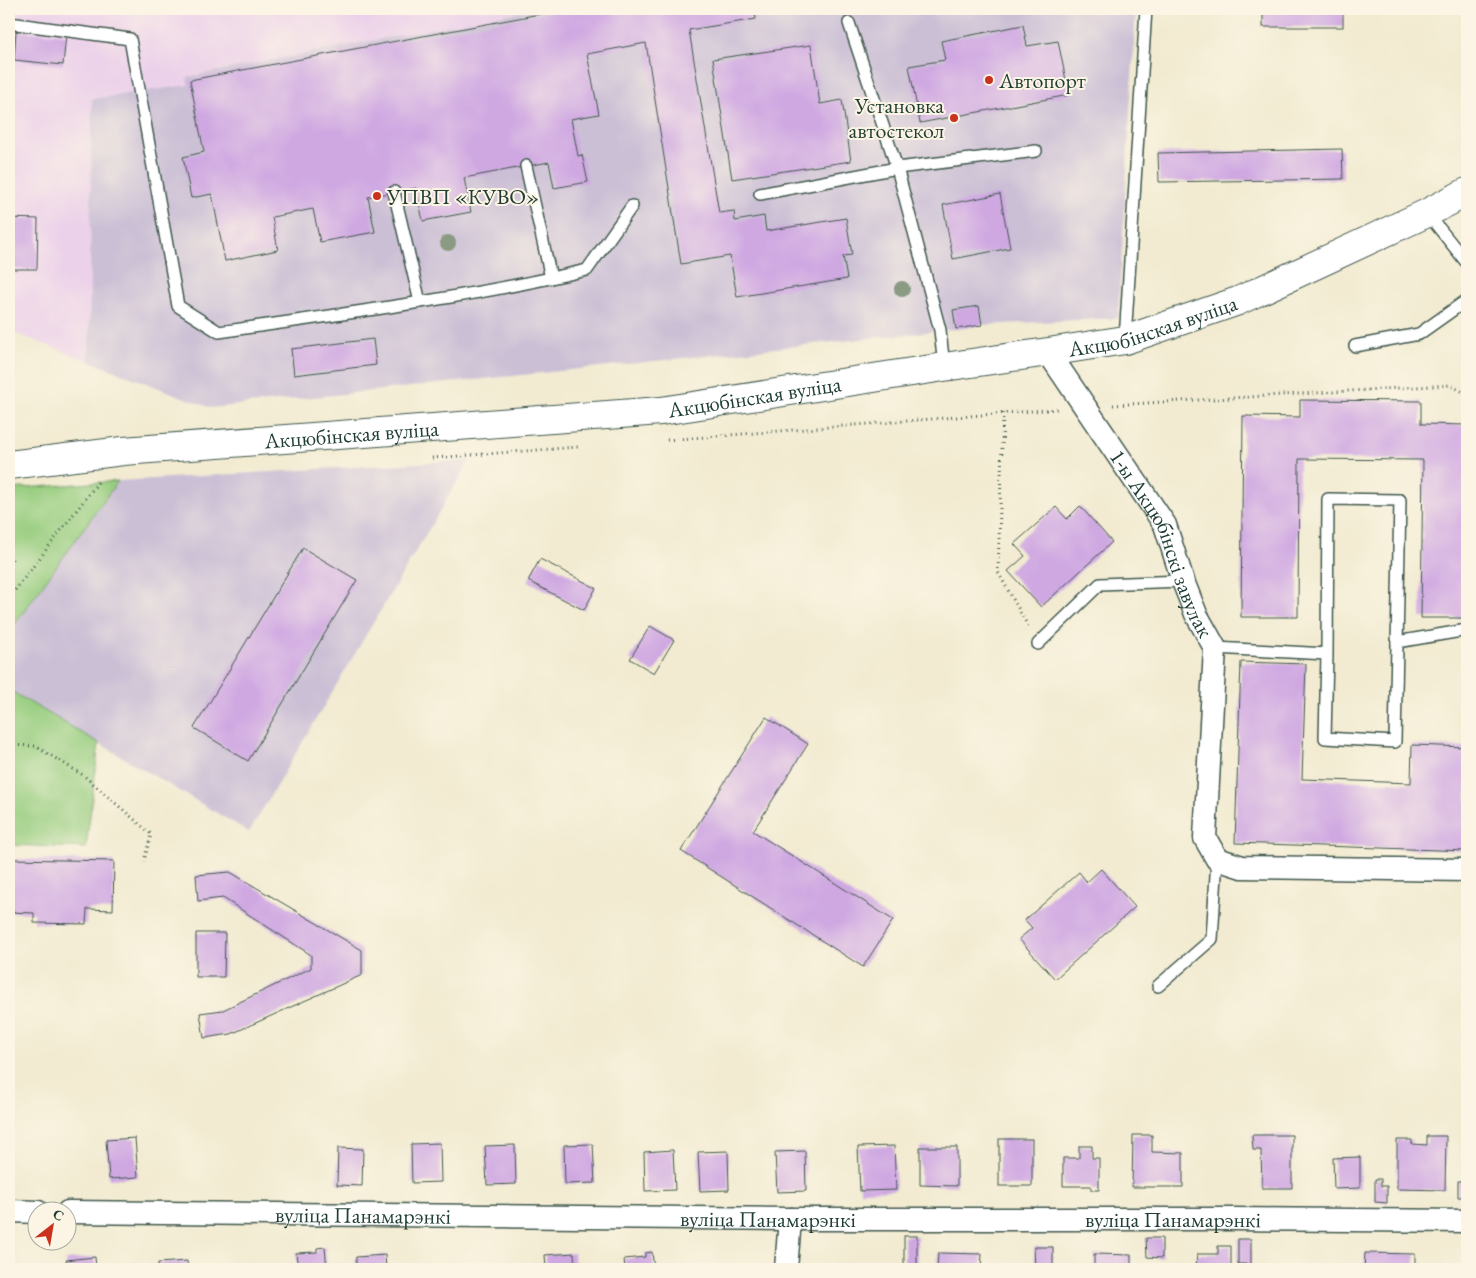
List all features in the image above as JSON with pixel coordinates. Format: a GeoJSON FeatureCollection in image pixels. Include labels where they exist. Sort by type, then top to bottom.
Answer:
{"type":"FeatureCollection","features":[{"type":"Feature","properties":{"kind":"street","name":"Акцюбінская вуліца"},"geometry":{"type":"LineString","coordinates":[[9,465],[123,451],[661,411],[1125,340],[1238,301],[1427,213],[1467,192]]}},
{"type":"Feature","properties":{"kind":"street","name":"1-ы Акцюбінскі завулак"},"geometry":{"type":"LineString","coordinates":[[1048,352],[1165,525],[1183,582],[1196,614],[1215,648],[1205,838],[1217,858]]}},
{"type":"Feature","properties":{"kind":"street"},"geometry":{"type":"LineString","coordinates":[[1217,858],[1242,868],[1467,870]]}},
{"type":"Feature","properties":{"kind":"street"},"geometry":{"type":"LineString","coordinates":[[9,1212],[28,1212]]}},
{"type":"Feature","properties":{"kind":"street","name":"вуліца Панамарэнкі"},"geometry":{"type":"LineString","coordinates":[[78,1212],[790,1219],[1467,1221]]}},
{"type":"Feature","properties":{"kind":"street"},"geometry":{"type":"LineString","coordinates":[[786,1269],[790,1219]]}},
{"type":"Feature","properties":{"kind":"lane"},"geometry":{"type":"LineString","coordinates":[[1125,340],[1146,9]]}},
{"type":"Feature","properties":{"kind":"lane"},"geometry":{"type":"LineString","coordinates":[[9,23],[130,39],[178,306],[219,332],[420,302],[587,270],[632,206]]}},
{"type":"Feature","properties":{"kind":"lane"},"geometry":{"type":"LineString","coordinates":[[849,23],[897,168],[940,330],[944,367]]}},
{"type":"Feature","properties":{"kind":"lane"},"geometry":{"type":"LineString","coordinates":[[760,194],[897,168],[1036,151]]}},
{"type":"Feature","properties":{"kind":"lane"},"geometry":{"type":"LineString","coordinates":[[526,166],[551,278]]}},
{"type":"Feature","properties":{"kind":"lane"},"geometry":{"type":"LineString","coordinates":[[394,192],[420,302]]}},
{"type":"Feature","properties":{"kind":"lane"},"geometry":{"type":"LineString","coordinates":[[1427,213],[1467,263]]}},
{"type":"Feature","properties":{"kind":"lane"},"geometry":{"type":"LineString","coordinates":[[1355,346],[1419,334],[1467,300]]}},
{"type":"Feature","properties":{"kind":"lane"},"geometry":{"type":"LineString","coordinates":[[1328,499],[1400,500],[1395,742],[1325,738],[1327,654],[1328,499]]}},
{"type":"Feature","properties":{"kind":"lane"},"geometry":{"type":"LineString","coordinates":[[1038,644],[1100,584],[1183,582]]}},
{"type":"Feature","properties":{"kind":"lane"},"geometry":{"type":"LineString","coordinates":[[1397,642],[1467,630]]}},
{"type":"Feature","properties":{"kind":"lane"},"geometry":{"type":"LineString","coordinates":[[1215,648],[1327,654]]}},
{"type":"Feature","properties":{"kind":"lane"},"geometry":{"type":"LineString","coordinates":[[1158,986],[1212,939],[1217,858]]}},
{"type":"Feature","properties":{"kind":"path"},"geometry":{"type":"LineString","coordinates":[[667,440],[1085,406],[1450,386],[1467,394]]}},
{"type":"Feature","properties":{"kind":"path"},"geometry":{"type":"LineString","coordinates":[[1003,414],[998,572],[1038,644]]}},
{"type":"Feature","properties":{"kind":"path"},"geometry":{"type":"LineString","coordinates":[[430,458],[578,447]]}},
{"type":"Feature","properties":{"kind":"path"},"geometry":{"type":"LineString","coordinates":[[9,596],[123,451]]}},
{"type":"Feature","properties":{"kind":"path"},"geometry":{"type":"LineString","coordinates":[[9,555],[12,559],[9,596]]}},
{"type":"Feature","properties":{"kind":"path"},"geometry":{"type":"LineString","coordinates":[[9,745],[35,746],[83,775],[152,834],[144,862]]}},
{"type":"Feature","properties":{"kind":"shaded area"},"geometry":{"type":"Polygon","coordinates":[[[9,9],[534,9],[188,77],[189,85],[93,99],[89,361],[9,331],[9,9]]]}},
{"type":"Feature","properties":{"kind":"shaded area"},"geometry":{"type":"Polygon","coordinates":[[[534,9],[1136,9],[1118,318],[982,325],[211,408],[89,361],[92,99],[188,85],[187,77],[534,9]]]}},
{"type":"Feature","properties":{"kind":"shaded area"},"geometry":{"type":"Polygon","coordinates":[[[470,460],[249,832],[9,690],[9,632],[118,481],[470,460]]]}},
{"type":"Feature","properties":{"kind":"green space"},"geometry":{"type":"Polygon","coordinates":[[[118,481],[9,632],[9,489],[118,481]]]}},
{"type":"Feature","properties":{"kind":"green space"},"geometry":{"type":"Polygon","coordinates":[[[9,690],[99,743],[86,848],[9,845],[9,690]]]}},
{"type":"Feature","properties":{"kind":"building"},"geometry":{"type":"Polygon","coordinates":[[[566,9],[754,9],[756,19],[689,30],[719,213],[734,211],[735,221],[764,216],[766,231],[846,218],[852,255],[843,256],[847,279],[737,297],[730,256],[681,264],[646,43],[587,54],[599,114],[571,119],[578,156],[582,155],[588,182],[554,188],[549,162],[464,178],[471,212],[423,221],[416,188],[368,197],[375,232],[320,242],[313,209],[272,217],[278,250],[225,261],[212,194],[191,198],[183,157],[204,152],[190,80],[566,9]]]}},
{"type":"Feature","properties":{"kind":"building"},"geometry":{"type":"Polygon","coordinates":[[[1263,9],[1343,9],[1343,27],[1263,27],[1263,9]]]}},
{"type":"Feature","properties":{"kind":"building","name":"Автопорт"},"geometry":{"type":"Polygon","coordinates":[[[1023,25],[1027,46],[1058,41],[1069,95],[920,123],[909,66],[945,60],[941,41],[1023,25]]]}},
{"type":"Feature","properties":{"kind":"building"},"geometry":{"type":"Polygon","coordinates":[[[16,31],[66,35],[63,65],[14,60],[16,31]]]}},
{"type":"Feature","properties":{"kind":"building"},"geometry":{"type":"Polygon","coordinates":[[[811,45],[820,104],[842,100],[851,161],[732,179],[713,59],[811,45]]]}},
{"type":"Feature","properties":{"kind":"building"},"geometry":{"type":"Polygon","coordinates":[[[1342,149],[1343,179],[1159,182],[1158,153],[1342,149]]]}},
{"type":"Feature","properties":{"kind":"building"},"geometry":{"type":"Polygon","coordinates":[[[1000,194],[1010,248],[953,259],[943,205],[1000,194]]]}},
{"type":"Feature","properties":{"kind":"building"},"geometry":{"type":"Polygon","coordinates":[[[9,218],[38,219],[37,269],[9,269],[9,218]]]}},
{"type":"Feature","properties":{"kind":"building"},"geometry":{"type":"Polygon","coordinates":[[[979,306],[982,325],[956,329],[953,310],[979,306]]]}},
{"type":"Feature","properties":{"kind":"building"},"geometry":{"type":"Polygon","coordinates":[[[373,339],[376,365],[294,375],[291,349],[373,339]]]}},
{"type":"Feature","properties":{"kind":"building"},"geometry":{"type":"Polygon","coordinates":[[[1300,400],[1421,401],[1421,424],[1467,425],[1467,618],[1421,618],[1423,460],[1299,459],[1298,617],[1241,617],[1243,416],[1300,417],[1300,400]]]}},
{"type":"Feature","properties":{"kind":"building"},"geometry":{"type":"Polygon","coordinates":[[[1080,506],[1112,542],[1041,607],[1008,571],[1025,556],[1014,544],[1056,507],[1067,519],[1080,506]]]}},
{"type":"Feature","properties":{"kind":"building"},"geometry":{"type":"Polygon","coordinates":[[[303,548],[357,580],[248,761],[194,728],[303,548]]]}},
{"type":"Feature","properties":{"kind":"building"},"geometry":{"type":"Polygon","coordinates":[[[540,559],[596,588],[584,610],[528,581],[540,559]]]}},
{"type":"Feature","properties":{"kind":"building"},"geometry":{"type":"Polygon","coordinates":[[[650,626],[674,640],[654,673],[630,659],[650,626]]]}},
{"type":"Feature","properties":{"kind":"building"},"geometry":{"type":"Polygon","coordinates":[[[1241,662],[1306,664],[1302,779],[1411,783],[1412,745],[1467,747],[1467,851],[1235,843],[1241,662]]]}},
{"type":"Feature","properties":{"kind":"building"},"geometry":{"type":"Polygon","coordinates":[[[766,717],[808,744],[753,831],[893,920],[863,967],[681,851],[766,717]]]}},
{"type":"Feature","properties":{"kind":"building"},"geometry":{"type":"Polygon","coordinates":[[[9,851],[12,851],[11,859],[114,861],[113,910],[87,909],[86,924],[34,923],[34,913],[9,912],[9,851]]]}},
{"type":"Feature","properties":{"kind":"building"},"geometry":{"type":"Polygon","coordinates":[[[1101,869],[1135,907],[1055,979],[1019,939],[1032,928],[1025,920],[1079,872],[1087,882],[1101,869]]]}},
{"type":"Feature","properties":{"kind":"building"},"geometry":{"type":"Polygon","coordinates":[[[230,872],[362,950],[362,975],[231,1034],[204,1038],[200,1013],[223,1010],[311,968],[311,955],[223,898],[198,901],[196,875],[230,872]]]}},
{"type":"Feature","properties":{"kind":"building"},"geometry":{"type":"Polygon","coordinates":[[[196,933],[225,933],[224,977],[196,977],[196,933]]]}},
{"type":"Feature","properties":{"kind":"building"},"geometry":{"type":"Polygon","coordinates":[[[1133,1135],[1152,1135],[1152,1152],[1183,1153],[1183,1187],[1132,1187],[1133,1135]]]}},
{"type":"Feature","properties":{"kind":"building"},"geometry":{"type":"Polygon","coordinates":[[[1252,1135],[1292,1135],[1292,1188],[1262,1188],[1261,1150],[1253,1150],[1252,1135]]]}},
{"type":"Feature","properties":{"kind":"building"},"geometry":{"type":"Polygon","coordinates":[[[1427,1136],[1446,1136],[1445,1190],[1397,1189],[1397,1140],[1412,1140],[1412,1144],[1427,1145],[1427,1136]]]}},
{"type":"Feature","properties":{"kind":"building"},"geometry":{"type":"Polygon","coordinates":[[[135,1138],[138,1177],[109,1179],[106,1140],[135,1138]]]}},
{"type":"Feature","properties":{"kind":"building"},"geometry":{"type":"Polygon","coordinates":[[[999,1139],[1032,1139],[1032,1186],[999,1186],[999,1139]]]}},
{"type":"Feature","properties":{"kind":"building"},"geometry":{"type":"Polygon","coordinates":[[[440,1143],[441,1182],[412,1183],[411,1144],[440,1143]]]}},
{"type":"Feature","properties":{"kind":"building"},"geometry":{"type":"Polygon","coordinates":[[[593,1144],[595,1183],[565,1184],[564,1145],[593,1144]]]}},
{"type":"Feature","properties":{"kind":"building"},"geometry":{"type":"Polygon","coordinates":[[[515,1145],[516,1184],[487,1185],[485,1146],[515,1145]]]}},
{"type":"Feature","properties":{"kind":"building"},"geometry":{"type":"Polygon","coordinates":[[[894,1146],[896,1190],[860,1191],[858,1147],[894,1146]]]}},
{"type":"Feature","properties":{"kind":"building"},"geometry":{"type":"Polygon","coordinates":[[[1079,1146],[1092,1146],[1092,1158],[1099,1158],[1099,1190],[1091,1190],[1091,1186],[1063,1186],[1063,1158],[1079,1158],[1079,1146]]]}},
{"type":"Feature","properties":{"kind":"building"},"geometry":{"type":"Polygon","coordinates":[[[920,1147],[957,1147],[957,1186],[920,1185],[920,1147]]]}},
{"type":"Feature","properties":{"kind":"building"},"geometry":{"type":"Polygon","coordinates":[[[338,1148],[363,1149],[362,1186],[337,1185],[338,1148]]]}},
{"type":"Feature","properties":{"kind":"building"},"geometry":{"type":"Polygon","coordinates":[[[673,1150],[675,1190],[645,1191],[644,1152],[673,1150]]]}},
{"type":"Feature","properties":{"kind":"building"},"geometry":{"type":"Polygon","coordinates":[[[728,1151],[729,1190],[700,1191],[698,1152],[728,1151]]]}},
{"type":"Feature","properties":{"kind":"building"},"geometry":{"type":"Polygon","coordinates":[[[805,1151],[806,1191],[777,1192],[775,1152],[805,1151]]]}},
{"type":"Feature","properties":{"kind":"building"},"geometry":{"type":"Polygon","coordinates":[[[1360,1157],[1360,1188],[1334,1189],[1333,1158],[1360,1157]]]}},
{"type":"Feature","properties":{"kind":"building"},"geometry":{"type":"Polygon","coordinates":[[[1375,1179],[1381,1179],[1381,1186],[1387,1186],[1387,1203],[1375,1202],[1375,1179]]]}},
{"type":"Feature","properties":{"kind":"building"},"geometry":{"type":"Polygon","coordinates":[[[1458,1181],[1465,1181],[1466,1197],[1458,1197],[1458,1181]]]}},
{"type":"Feature","properties":{"kind":"building"},"geometry":{"type":"Polygon","coordinates":[[[904,1236],[917,1236],[917,1266],[904,1266],[904,1236]]]}},
{"type":"Feature","properties":{"kind":"building"},"geometry":{"type":"Polygon","coordinates":[[[1146,1238],[1162,1238],[1162,1258],[1147,1257],[1146,1238]]]}},
{"type":"Feature","properties":{"kind":"building"},"geometry":{"type":"Polygon","coordinates":[[[1238,1239],[1251,1239],[1251,1264],[1238,1264],[1238,1239]]]}},
{"type":"Feature","properties":{"kind":"building"},"geometry":{"type":"Polygon","coordinates":[[[1218,1246],[1231,1246],[1231,1269],[1196,1269],[1197,1254],[1218,1254],[1218,1246]]]}},
{"type":"Feature","properties":{"kind":"building"},"geometry":{"type":"Polygon","coordinates":[[[325,1247],[327,1269],[298,1269],[296,1253],[317,1252],[317,1248],[325,1247]]]}},
{"type":"Feature","properties":{"kind":"building"},"geometry":{"type":"Polygon","coordinates":[[[1034,1247],[1053,1247],[1053,1267],[1060,1269],[1035,1269],[1034,1247]]]}},
{"type":"Feature","properties":{"kind":"building"},"geometry":{"type":"Polygon","coordinates":[[[652,1252],[654,1269],[625,1269],[624,1259],[645,1257],[645,1253],[652,1252]]]}},
{"type":"Feature","properties":{"kind":"building"},"geometry":{"type":"Polygon","coordinates":[[[574,1253],[575,1269],[546,1269],[545,1255],[574,1253]]]}},
{"type":"Feature","properties":{"kind":"building"},"geometry":{"type":"Polygon","coordinates":[[[938,1253],[982,1254],[981,1269],[937,1269],[938,1253]]]}},
{"type":"Feature","properties":{"kind":"building"},"geometry":{"type":"Polygon","coordinates":[[[1365,1253],[1415,1254],[1415,1269],[1364,1269],[1365,1253]]]}},
{"type":"Feature","properties":{"kind":"building"},"geometry":{"type":"Polygon","coordinates":[[[1094,1254],[1131,1255],[1131,1269],[1094,1269],[1094,1254]]]}},
{"type":"Feature","properties":{"kind":"building"},"geometry":{"type":"Polygon","coordinates":[[[385,1255],[386,1269],[356,1269],[356,1257],[385,1255]]]}},
{"type":"Feature","properties":{"kind":"building"},"geometry":{"type":"Polygon","coordinates":[[[95,1257],[96,1269],[67,1269],[66,1260],[95,1257]]]}},
{"type":"Feature","properties":{"kind":"building"},"geometry":{"type":"Polygon","coordinates":[[[187,1261],[188,1269],[158,1269],[158,1263],[187,1261]]]}},
{"type":"Feature","properties":{"kind":"building"},"geometry":{"type":"Polygon","coordinates":[[[744,1266],[745,1269],[720,1268],[744,1266]]]}},
{"type":"Feature","properties":{"kind":"place","name":"Автопорт"},"geometry":{"type":"Point","coordinates":[989,80]}},
{"type":"Feature","properties":{"kind":"place","name":"Установка автостекол"},"geometry":{"type":"Point","coordinates":[954,118]}},
{"type":"Feature","properties":{"kind":"place","name":"УПВП «КУВО»"},"geometry":{"type":"Point","coordinates":[377,196]}}]}
